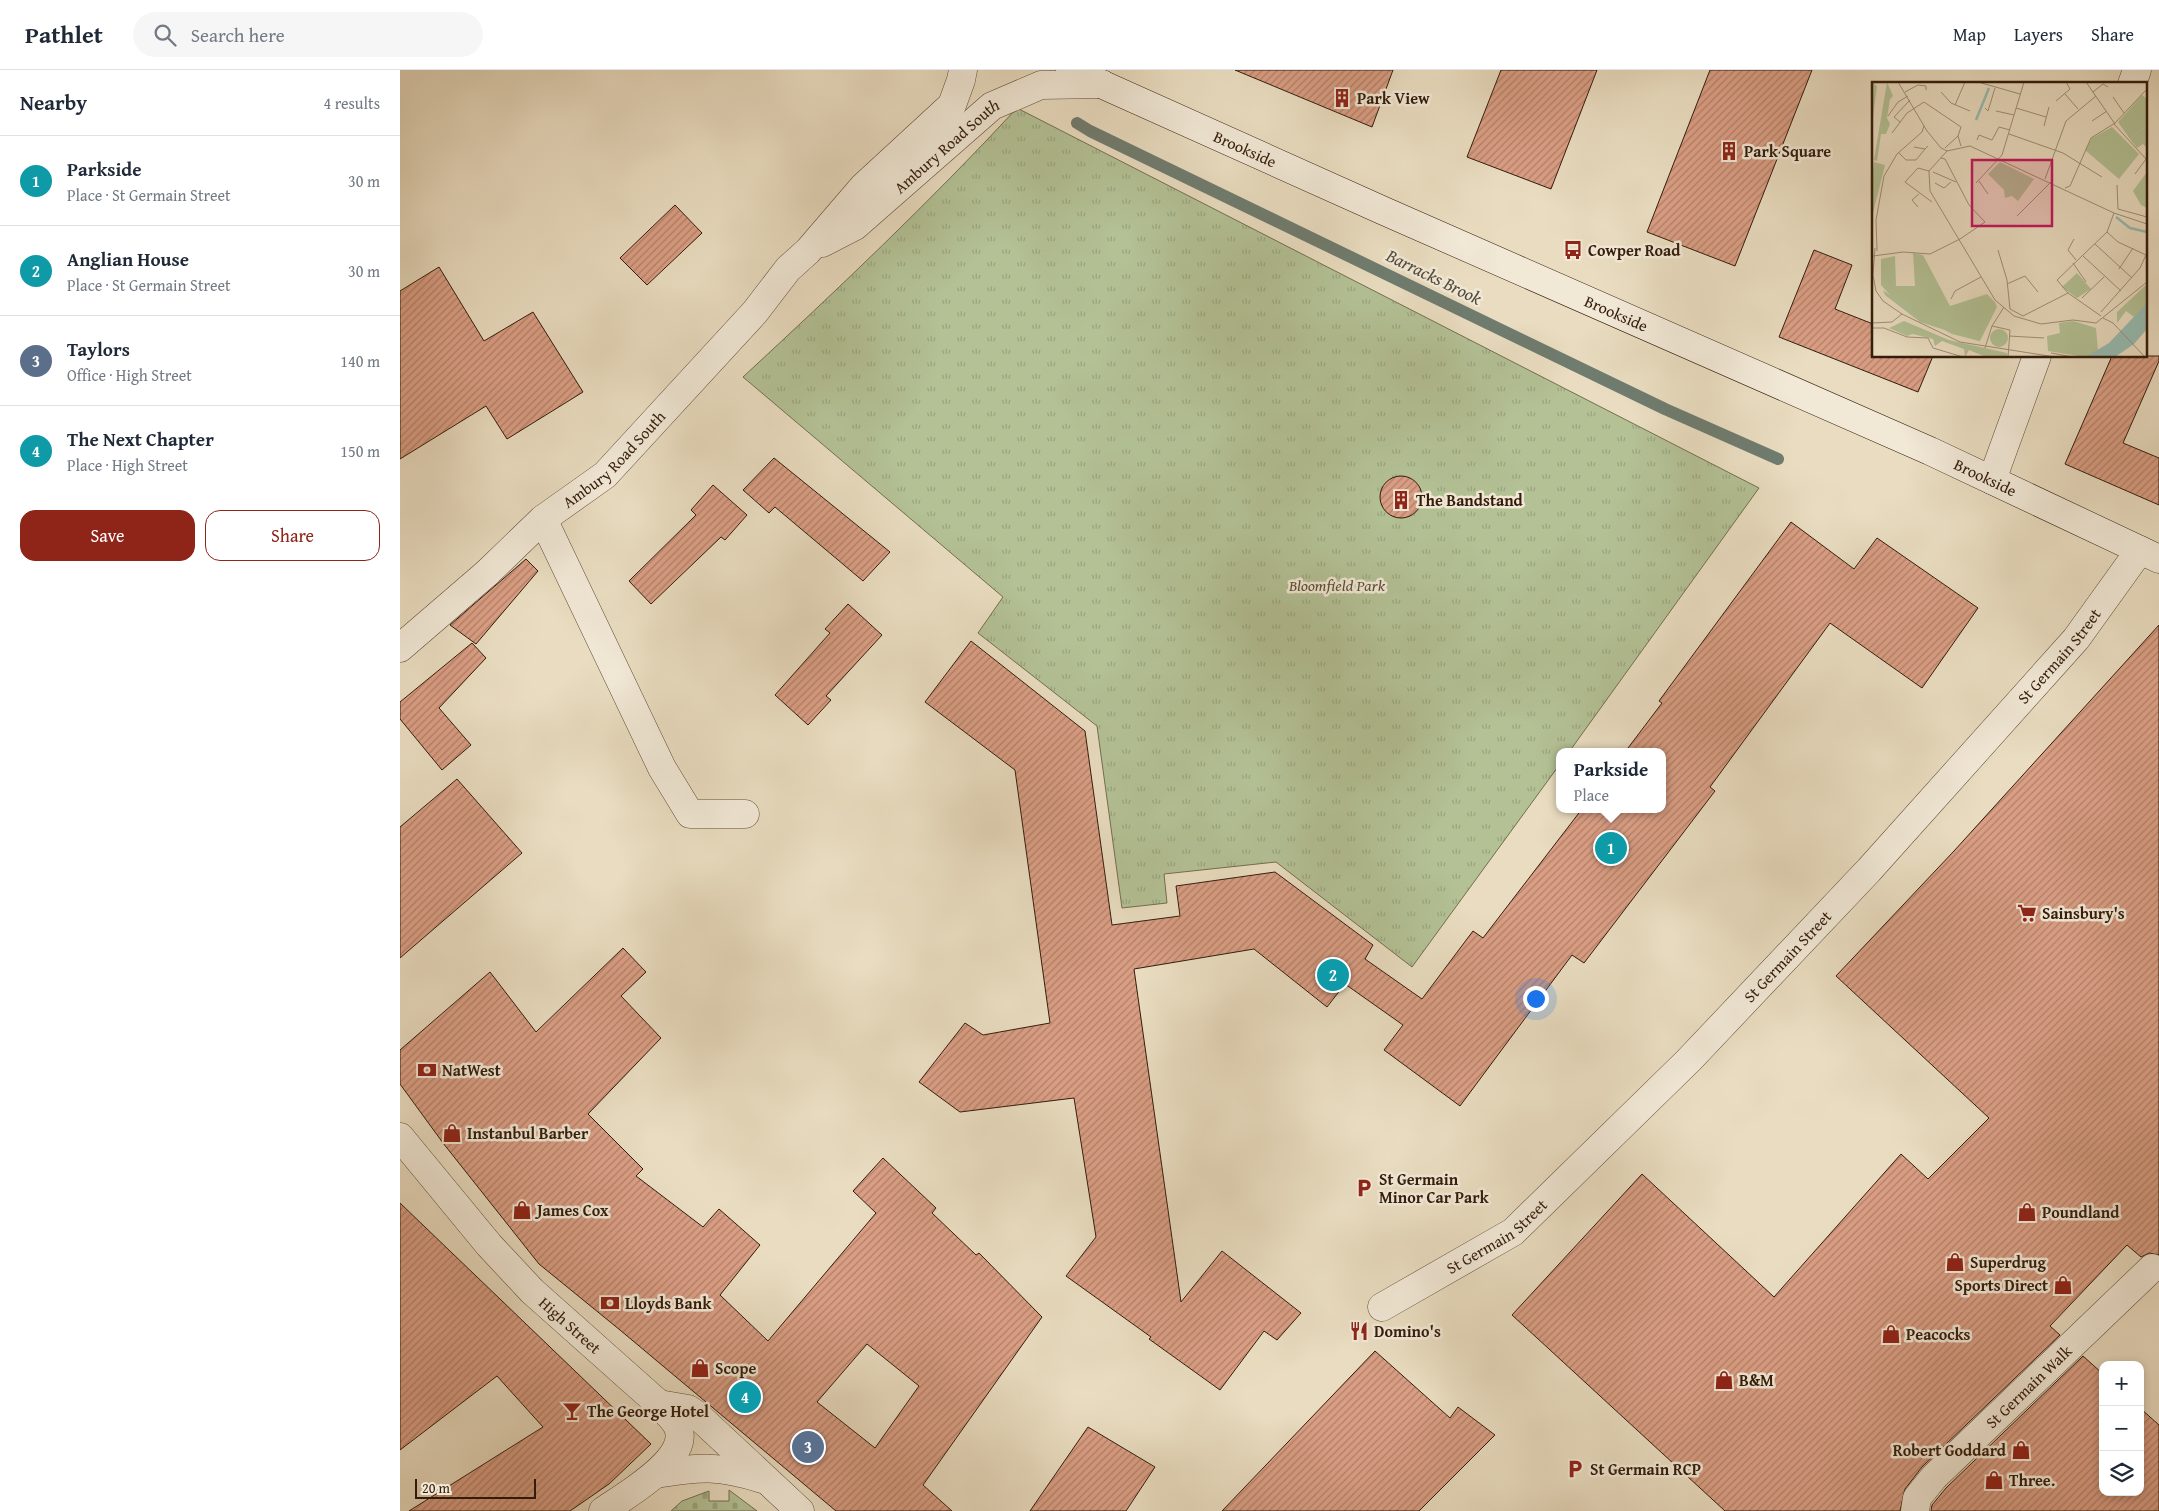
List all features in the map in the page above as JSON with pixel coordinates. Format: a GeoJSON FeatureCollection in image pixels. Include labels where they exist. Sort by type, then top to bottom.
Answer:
{"type":"FeatureCollection","features":[{"type":"Feature","properties":{"kind":"street","name":"Ambury Road South"},"geometry":{"type":"LineString","coordinates":[[400,648],[487,573],[542,519],[605,475],[755,312],[788,269],[808,251],[863,187],[952,105],[961,80],[962,70]]}},
{"type":"Feature","properties":{"kind":"street","name":"Brookside"},"geometry":{"type":"LineString","coordinates":[[1070,70],[1465,247],[1930,450],[2150,554]]}},
{"type":"Feature","properties":{"kind":"street"},"geometry":{"type":"LineString","coordinates":[[2133,82],[2137,70]]}},
{"type":"Feature","properties":{"kind":"street","name":"Ambury Road South"},"geometry":{"type":"LineString","coordinates":[[808,251],[855,226],[992,106],[1041,85],[1102,84]]}},
{"type":"Feature","properties":{"kind":"street"},"geometry":{"type":"LineString","coordinates":[[1992,480],[2036,358]]}},
{"type":"Feature","properties":{"kind":"street"},"geometry":{"type":"LineString","coordinates":[[542,519],[662,768],[690,814],[746,814]]}},
{"type":"Feature","properties":{"kind":"street","name":"St Germain Street"},"geometry":{"type":"LineString","coordinates":[[1382,1307],[1513,1232],[1689,1060],[1869,870],[2150,554]]}},
{"type":"Feature","properties":{"kind":"street","name":"High Street"},"geometry":{"type":"LineString","coordinates":[[400,1137],[489,1245],[532,1291],[660,1404],[677,1426],[679,1441],[674,1452],[656,1474]]}},
{"type":"Feature","properties":{"kind":"street","name":"St Germain Walk"},"geometry":{"type":"LineString","coordinates":[[1915,1511],[1917,1498],[1934,1477],[2152,1268]]}},
{"type":"Feature","properties":{"kind":"street"},"geometry":{"type":"LineString","coordinates":[[660,1404],[688,1409],[697,1415],[800,1511]]}},
{"type":"Feature","properties":{"kind":"street"},"geometry":{"type":"LineString","coordinates":[[603,1511],[656,1474],[705,1467],[733,1470],[766,1480]]}},
{"type":"Feature","properties":{"kind":"green space","name":"Bloomfield Park"},"geometry":{"type":"Polygon","coordinates":[[[1017,108],[1759,488],[1572,748],[1556,748],[1556,769],[1412,967],[1276,862],[1164,874],[1167,903],[1122,908],[1097,726],[978,633],[1003,597],[743,377],[883,245],[1017,108]]]}},
{"type":"Feature","properties":{"kind":"green space"},"geometry":{"type":"Polygon","coordinates":[[[729,1490],[757,1511],[671,1511],[682,1501],[709,1491],[709,1501],[729,1501],[729,1490]]]}},
{"type":"Feature","properties":{"kind":"building","name":"Park View"},"geometry":{"type":"Polygon","coordinates":[[[1235,70],[1393,70],[1372,127],[1235,70]]]}},
{"type":"Feature","properties":{"kind":"building"},"geometry":{"type":"Polygon","coordinates":[[[1501,70],[1597,70],[1551,189],[1467,157],[1501,70]]]}},
{"type":"Feature","properties":{"kind":"building","name":"Park Square"},"geometry":{"type":"Polygon","coordinates":[[[1710,70],[1812,70],[1735,266],[1647,232],[1710,70]]]}},
{"type":"Feature","properties":{"kind":"building"},"geometry":{"type":"Polygon","coordinates":[[[675,205],[702,233],[647,285],[620,258],[675,205]]]}},
{"type":"Feature","properties":{"kind":"building"},"geometry":{"type":"Polygon","coordinates":[[[1814,250],[1852,265],[1835,309],[1872,324],[1872,358],[1932,358],[1918,392],[1779,337],[1814,250]]]}},
{"type":"Feature","properties":{"kind":"building"},"geometry":{"type":"Polygon","coordinates":[[[439,267],[484,341],[533,312],[583,392],[507,439],[486,406],[400,459],[400,291],[439,267]]]}},
{"type":"Feature","properties":{"kind":"building"},"geometry":{"type":"Polygon","coordinates":[[[2159,356],[2159,361],[2123,443],[2159,458],[2159,505],[2065,464],[2111,358],[2159,356]]]}},
{"type":"Feature","properties":{"kind":"building"},"geometry":{"type":"Polygon","coordinates":[[[774,458],[890,552],[863,581],[775,507],[769,513],[743,490],[774,458]]]}},
{"type":"Feature","properties":{"kind":"building","name":"The Bandstand"},"geometry":{"type":"Polygon","coordinates":[[[1405,476],[1413,479],[1419,485],[1422,497],[1419,509],[1413,515],[1397,518],[1389,515],[1383,509],[1380,493],[1383,485],[1389,479],[1405,476]]]}},
{"type":"Feature","properties":{"kind":"building"},"geometry":{"type":"Polygon","coordinates":[[[713,485],[747,515],[725,540],[721,537],[651,604],[629,581],[696,515],[691,510],[713,485]]]}},
{"type":"Feature","properties":{"kind":"building"},"geometry":{"type":"Polygon","coordinates":[[[1791,522],[1854,569],[1877,538],[1978,608],[1922,688],[1830,623],[1710,787],[1715,791],[1584,963],[1572,955],[1460,1106],[1384,1050],[1403,1025],[1345,984],[1327,1007],[1254,949],[1134,969],[1181,1302],[1222,1251],[1301,1313],[1277,1340],[1264,1331],[1220,1390],[1149,1339],[1151,1337],[1066,1276],[1096,1237],[1074,1098],[960,1112],[919,1082],[965,1023],[983,1035],[1050,1023],[1015,770],[925,702],[971,641],[1085,731],[1112,925],[1180,916],[1176,886],[1275,872],[1373,945],[1365,959],[1422,999],[1473,931],[1483,938],[1579,813],[1666,813],[1666,748],[1628,748],[1662,703],[1659,701],[1791,522]]]}},
{"type":"Feature","properties":{"kind":"building"},"geometry":{"type":"Polygon","coordinates":[[[526,559],[538,571],[476,644],[450,625],[526,559]]]}},
{"type":"Feature","properties":{"kind":"building"},"geometry":{"type":"Polygon","coordinates":[[[848,604],[882,635],[826,696],[831,700],[808,725],[775,695],[830,633],[825,629],[848,604]]]}},
{"type":"Feature","properties":{"kind":"building"},"geometry":{"type":"Polygon","coordinates":[[[2159,625],[2159,1255],[2149,1253],[2141,1257],[2127,1245],[2050,1326],[2060,1335],[1922,1467],[1905,1489],[1900,1511],[1725,1511],[1512,1315],[1642,1174],[1774,1297],[1901,1154],[1928,1179],[1989,1118],[1836,976],[1954,851],[2159,625]]]}},
{"type":"Feature","properties":{"kind":"building"},"geometry":{"type":"Polygon","coordinates":[[[472,643],[486,658],[439,708],[471,745],[442,770],[400,719],[400,702],[472,643]]]}},
{"type":"Feature","properties":{"kind":"building"},"geometry":{"type":"Polygon","coordinates":[[[457,779],[522,853],[400,958],[400,827],[457,779]]]}},
{"type":"Feature","properties":{"kind":"building"},"geometry":{"type":"Polygon","coordinates":[[[623,948],[646,972],[621,996],[661,1038],[588,1114],[643,1169],[636,1176],[703,1227],[719,1209],[760,1245],[720,1295],[768,1341],[876,1213],[853,1191],[883,1158],[936,1208],[932,1213],[976,1255],[979,1253],[1042,1317],[923,1485],[952,1511],[836,1511],[539,1264],[443,1143],[400,1084],[400,1050],[490,972],[536,1032],[623,948]],[[867,1344],[817,1402],[875,1448],[919,1386],[867,1344]]]}},
{"type":"Feature","properties":{"kind":"building","name":"The George Hotel"},"geometry":{"type":"Polygon","coordinates":[[[400,1203],[651,1444],[609,1484],[570,1511],[409,1511],[543,1427],[497,1376],[400,1450],[400,1203]]]}},
{"type":"Feature","properties":{"kind":"building"},"geometry":{"type":"Polygon","coordinates":[[[1375,1351],[1450,1418],[1458,1407],[1495,1435],[1419,1511],[1222,1511],[1375,1351]]]}},
{"type":"Feature","properties":{"kind":"building"},"geometry":{"type":"Polygon","coordinates":[[[2083,1356],[2099,1370],[2099,1496],[2144,1496],[2144,1412],[2159,1425],[2159,1511],[1931,1511],[1932,1505],[1946,1488],[2083,1356]]]}},
{"type":"Feature","properties":{"kind":"building"},"geometry":{"type":"Polygon","coordinates":[[[1088,1427],[1155,1467],[1126,1511],[1030,1511],[1088,1427]]]}},
{"type":"Feature","properties":{"kind":"waterway","name":"Barracks Brook"},"geometry":{"type":"LineString","coordinates":[[1077,123],[1090,131],[1665,409],[1778,459]]}},
{"type":"Feature","properties":{"kind":"place","name":"Park View"},"geometry":{"type":"Point","coordinates":[1342,98]}},
{"type":"Feature","properties":{"kind":"place","name":"Park Square"},"geometry":{"type":"Point","coordinates":[1729,151]}},
{"type":"Feature","properties":{"kind":"place","name":"Cowper Road"},"geometry":{"type":"Point","coordinates":[1573,250]}},
{"type":"Feature","properties":{"kind":"place","name":"The Bandstand"},"geometry":{"type":"Point","coordinates":[1401,500]}},
{"type":"Feature","properties":{"kind":"place","name":"Parkside"},"geometry":{"type":"Point","coordinates":[1611,848]}},
{"type":"Feature","properties":{"kind":"place","name":"Sainsbury's"},"geometry":{"type":"Point","coordinates":[2027,913]}},
{"type":"Feature","properties":{"kind":"place","name":"Anglian House"},"geometry":{"type":"Point","coordinates":[1333,975]}},
{"type":"Feature","properties":{"kind":"place","name":"NatWest"},"geometry":{"type":"Point","coordinates":[427,1070]}},
{"type":"Feature","properties":{"kind":"place","name":"Instanbul Barber"},"geometry":{"type":"Point","coordinates":[452,1133]}},
{"type":"Feature","properties":{"kind":"place","name":"St Germain Minor Car Park"},"geometry":{"type":"Point","coordinates":[1364,1188]}},
{"type":"Feature","properties":{"kind":"place","name":"James Cox"},"geometry":{"type":"Point","coordinates":[522,1210]}},
{"type":"Feature","properties":{"kind":"place","name":"Poundland"},"geometry":{"type":"Point","coordinates":[2027,1212]}},
{"type":"Feature","properties":{"kind":"place","name":"Superdrug"},"geometry":{"type":"Point","coordinates":[1955,1262]}},
{"type":"Feature","properties":{"kind":"place","name":"Sports Direct"},"geometry":{"type":"Point","coordinates":[2063,1285]}},
{"type":"Feature","properties":{"kind":"place","name":"Lloyds Bank"},"geometry":{"type":"Point","coordinates":[610,1303]}},
{"type":"Feature","properties":{"kind":"place","name":"Domino's"},"geometry":{"type":"Point","coordinates":[1359,1331]}},
{"type":"Feature","properties":{"kind":"place","name":"Peacocks"},"geometry":{"type":"Point","coordinates":[1891,1334]}},
{"type":"Feature","properties":{"kind":"place","name":"Scope"},"geometry":{"type":"Point","coordinates":[700,1368]}},
{"type":"Feature","properties":{"kind":"place","name":"B&M"},"geometry":{"type":"Point","coordinates":[1724,1380]}},
{"type":"Feature","properties":{"kind":"place","name":"The Next Chapter"},"geometry":{"type":"Point","coordinates":[745,1397]}},
{"type":"Feature","properties":{"kind":"place","name":"The George Hotel"},"geometry":{"type":"Point","coordinates":[572,1411]}},
{"type":"Feature","properties":{"kind":"place","name":"Taylors"},"geometry":{"type":"Point","coordinates":[808,1447]}},
{"type":"Feature","properties":{"kind":"place","name":"Robert Goddard"},"geometry":{"type":"Point","coordinates":[2021,1450]}},
{"type":"Feature","properties":{"kind":"place","name":"St Germain RCP"},"geometry":{"type":"Point","coordinates":[1575,1469]}},
{"type":"Feature","properties":{"kind":"place","name":"Three."},"geometry":{"type":"Point","coordinates":[1994,1480]}}]}
